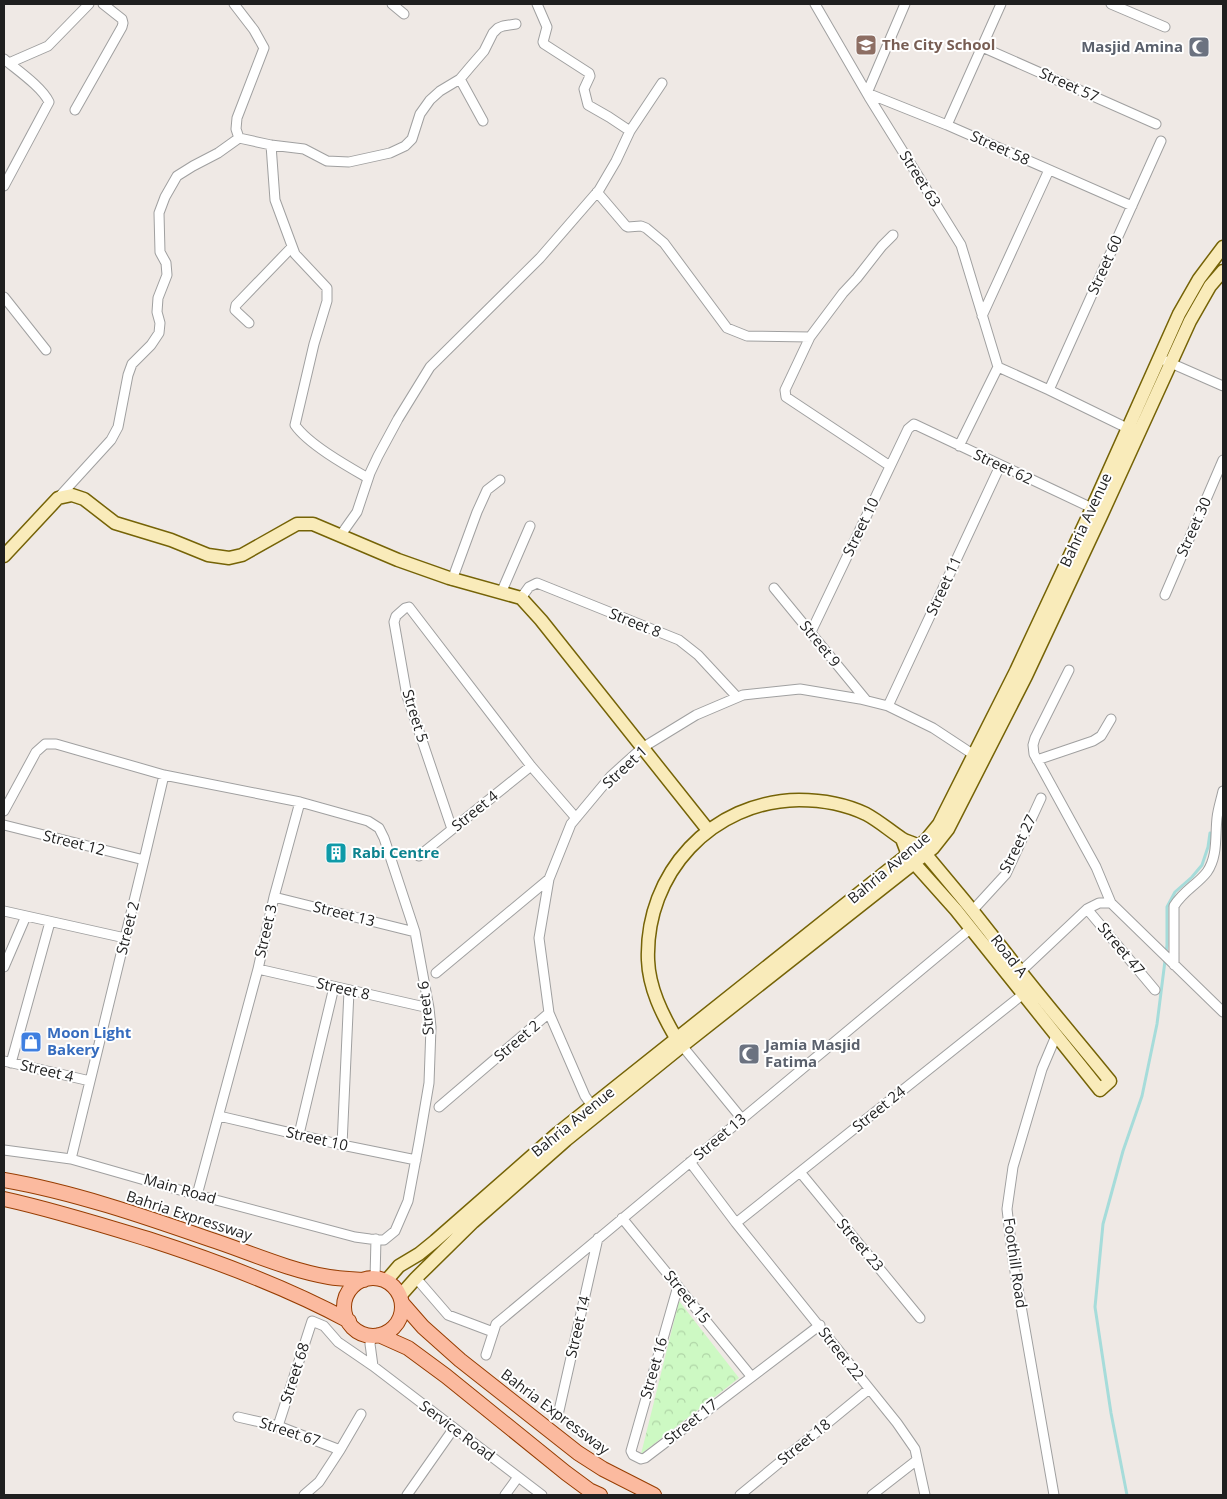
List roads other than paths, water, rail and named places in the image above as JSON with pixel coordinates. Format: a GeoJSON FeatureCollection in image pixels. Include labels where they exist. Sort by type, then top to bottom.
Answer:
{"type":"FeatureCollection","features":[{"type":"Feature","properties":{"kind":"main road","name":"Bahria Expressway"},"geometry":{"type":"LineString","coordinates":[[4,1180],[60,1192],[202,1236],[300,1270],[340,1279],[375,1280]]}},
{"type":"Feature","properties":{"kind":"main road"},"geometry":{"type":"LineString","coordinates":[[4,1199],[55,1211],[196,1254],[292,1292],[348,1321],[358,1332],[375,1335],[408,1348],[446,1376],[566,1473],[600,1495]]}},
{"type":"Feature","properties":{"kind":"main road"},"geometry":{"type":"LineString","coordinates":[[348,1321],[345,1312],[345,1302],[348,1292],[355,1285],[375,1280],[394,1287],[401,1299],[402,1310],[397,1323],[386,1333],[375,1335]]}},
{"type":"Feature","properties":{"kind":"main road","name":"Bahria Expressway"},"geometry":{"type":"LineString","coordinates":[[401,1299],[423,1327],[460,1360],[578,1454],[654,1495]]}},
{"type":"Feature","properties":{"kind":"street"},"geometry":{"type":"LineString","coordinates":[[6,61],[48,46],[89,4]]}},
{"type":"Feature","properties":{"kind":"street"},"geometry":{"type":"LineString","coordinates":[[75,110],[122,27],[122,19],[103,4]]}},
{"type":"Feature","properties":{"kind":"street"},"geometry":{"type":"LineString","coordinates":[[234,4],[254,30],[264,48],[237,118],[236,128],[239,138]]}},
{"type":"Feature","properties":{"kind":"street"},"geometry":{"type":"LineString","coordinates":[[392,4],[404,14]]}},
{"type":"Feature","properties":{"kind":"street"},"geometry":{"type":"LineString","coordinates":[[537,4],[547,27],[544,44],[589,73],[590,76],[584,89],[588,105],[630,131]]}},
{"type":"Feature","properties":{"kind":"street","name":"Street 63"},"geometry":{"type":"LineString","coordinates":[[815,4],[867,93],[961,245],[998,367]]}},
{"type":"Feature","properties":{"kind":"street"},"geometry":{"type":"LineString","coordinates":[[867,93],[906,4]]}},
{"type":"Feature","properties":{"kind":"street"},"geometry":{"type":"LineString","coordinates":[[947,124],[1001,4]]}},
{"type":"Feature","properties":{"kind":"street"},"geometry":{"type":"LineString","coordinates":[[1112,4],[1165,27]]}},
{"type":"Feature","properties":{"kind":"street"},"geometry":{"type":"LineString","coordinates":[[4,556],[111,440],[118,427],[128,375],[132,364],[152,345],[159,333],[158,298],[167,275],[166,263],[160,252],[159,213],[165,197],[177,176],[218,153],[239,138],[271,146],[304,149],[327,162],[349,162],[390,153],[405,146],[412,140],[420,114],[430,100],[440,90],[460,79],[484,51],[498,28],[516,24]]}},
{"type":"Feature","properties":{"kind":"street","name":"Street 57"},"geometry":{"type":"LineString","coordinates":[[982,47],[1156,124]]}},
{"type":"Feature","properties":{"kind":"street"},"geometry":{"type":"LineString","coordinates":[[4,186],[49,102],[46,95],[36,85],[6,61]]}},
{"type":"Feature","properties":{"kind":"street"},"geometry":{"type":"LineString","coordinates":[[460,79],[483,121]]}},
{"type":"Feature","properties":{"kind":"street"},"geometry":{"type":"LineString","coordinates":[[340,536],[357,512],[368,478],[390,434],[430,367],[540,258],[597,192],[616,161],[630,131],[662,83]]}},
{"type":"Feature","properties":{"kind":"street","name":"Street 58"},"geometry":{"type":"LineString","coordinates":[[867,93],[947,124],[1132,206]]}},
{"type":"Feature","properties":{"kind":"street","name":"Street 60"},"geometry":{"type":"LineString","coordinates":[[1048,390],[1161,141]]}},
{"type":"Feature","properties":{"kind":"street"},"geometry":{"type":"LineString","coordinates":[[271,146],[275,200],[292,247],[295,254],[327,288],[327,301],[314,344],[295,426],[311,442],[368,478]]}},
{"type":"Feature","properties":{"kind":"street"},"geometry":{"type":"LineString","coordinates":[[982,316],[1049,170]]}},
{"type":"Feature","properties":{"kind":"street"},"geometry":{"type":"LineString","coordinates":[[597,192],[626,226],[641,226],[664,243],[727,328],[747,336],[810,337]]}},
{"type":"Feature","properties":{"kind":"street"},"geometry":{"type":"LineString","coordinates":[[890,466],[786,397],[785,390],[810,337],[843,293],[893,235]]}},
{"type":"Feature","properties":{"kind":"street"},"geometry":{"type":"LineString","coordinates":[[249,323],[235,310],[236,305],[292,247]]}},
{"type":"Feature","properties":{"kind":"street","name":"Bahria Avenue"},"geometry":{"type":"LineString","coordinates":[[401,1299],[416,1278],[474,1222],[566,1140],[595,1110],[948,829],[1026,676],[1165,361],[1178,314],[1199,279],[1223,247]]}},
{"type":"Feature","properties":{"kind":"street","name":"Bahria Avenue"},"geometry":{"type":"LineString","coordinates":[[922,850],[926,840],[939,824],[1016,671],[1127,428],[1210,286],[1223,271]]}},
{"type":"Feature","properties":{"kind":"street"},"geometry":{"type":"LineString","coordinates":[[4,296],[46,350]]}},
{"type":"Feature","properties":{"kind":"street"},"geometry":{"type":"LineString","coordinates":[[1165,361],[1223,386]]}},
{"type":"Feature","properties":{"kind":"street"},"geometry":{"type":"LineString","coordinates":[[959,446],[998,367],[1127,428]]}},
{"type":"Feature","properties":{"kind":"street","name":"Street 10"},"geometry":{"type":"LineString","coordinates":[[810,632],[908,429],[914,424]]}},
{"type":"Feature","properties":{"kind":"street","name":"Street 62"},"geometry":{"type":"LineString","coordinates":[[914,424],[1092,508]]}},
{"type":"Feature","properties":{"kind":"street","name":"Street 30"},"geometry":{"type":"LineString","coordinates":[[1165,595],[1223,460]]}},
{"type":"Feature","properties":{"kind":"street","name":"Street 11"},"geometry":{"type":"LineString","coordinates":[[888,706],[1000,466]]}},
{"type":"Feature","properties":{"kind":"street"},"geometry":{"type":"LineString","coordinates":[[452,580],[486,490],[500,480]]}},
{"type":"Feature","properties":{"kind":"street"},"geometry":{"type":"LineString","coordinates":[[58,498],[72,495],[84,499],[116,523],[171,540],[208,555],[229,558],[242,555],[297,524],[313,524],[398,560],[452,580],[521,598],[541,620],[708,830]]}},
{"type":"Feature","properties":{"kind":"street"},"geometry":{"type":"LineString","coordinates":[[501,593],[530,526]]}},
{"type":"Feature","properties":{"kind":"street","name":"Street 8"},"geometry":{"type":"LineString","coordinates":[[521,598],[529,587],[537,583],[679,640],[698,655],[737,697]]}},
{"type":"Feature","properties":{"kind":"street","name":"Street 9"},"geometry":{"type":"LineString","coordinates":[[774,588],[866,700]]}},
{"type":"Feature","properties":{"kind":"street","name":"Street 5"},"geometry":{"type":"LineString","coordinates":[[452,830],[407,696],[394,622],[399,612],[404,608],[409,608],[531,766]]}},
{"type":"Feature","properties":{"kind":"street"},"geometry":{"type":"LineString","coordinates":[[1070,670],[1035,738],[1033,745],[1034,754],[1096,867],[1112,903],[1223,1012]]}},
{"type":"Feature","properties":{"kind":"street","name":"Street 1"},"geometry":{"type":"LineString","coordinates":[[595,1110],[584,1096],[549,1013],[539,938],[549,880],[571,824],[611,776],[642,748],[696,715],[743,695],[800,689],[866,700],[888,706],[933,728],[974,755]]}},
{"type":"Feature","properties":{"kind":"street"},"geometry":{"type":"LineString","coordinates":[[1037,760],[1093,741],[1101,736],[1110,719]]}},
{"type":"Feature","properties":{"kind":"street"},"geometry":{"type":"LineString","coordinates":[[4,811],[36,752],[44,744],[56,744],[164,775],[300,802]]}},
{"type":"Feature","properties":{"kind":"street"},"geometry":{"type":"LineString","coordinates":[[531,766],[576,818]]}},
{"type":"Feature","properties":{"kind":"street","name":"Street 4"},"geometry":{"type":"LineString","coordinates":[[419,856],[531,766]]}},
{"type":"Feature","properties":{"kind":"street","name":"Street 2"},"geometry":{"type":"LineString","coordinates":[[70,1159],[164,775]]}},
{"type":"Feature","properties":{"kind":"street"},"geometry":{"type":"LineString","coordinates":[[1172,963],[1174,906],[1179,898],[1207,871],[1220,836],[1217,816],[1223,791]]}},
{"type":"Feature","properties":{"kind":"street","name":"Street 27"},"geometry":{"type":"LineString","coordinates":[[973,910],[1006,874],[1041,798]]}},
{"type":"Feature","properties":{"kind":"street","name":"Road A"},"geometry":{"type":"LineString","coordinates":[[679,1042],[662,1015],[653,990],[648,960],[650,930],[656,902],[669,874],[686,850],[708,830],[732,815],[758,805],[784,800],[812,800],[839,804],[865,814],[884,825],[902,840],[922,850],[973,910],[1016,976],[1022,995],[1100,1090],[1110,1081],[1016,976],[970,929],[956,910],[911,859],[902,840]]}},
{"type":"Feature","properties":{"kind":"street","name":"Street 3"},"geometry":{"type":"LineString","coordinates":[[197,1194],[258,969],[274,897],[300,802]]}},
{"type":"Feature","properties":{"kind":"street","name":"Street 6"},"geometry":{"type":"LineString","coordinates":[[300,802],[368,821],[379,828],[415,932],[429,1008],[431,1027],[429,1084],[408,1200],[395,1231],[384,1240],[376,1240]]}},
{"type":"Feature","properties":{"kind":"street","name":"Street 12"},"geometry":{"type":"LineString","coordinates":[[4,825],[144,860]]}},
{"type":"Feature","properties":{"kind":"street"},"geometry":{"type":"LineString","coordinates":[[436,973],[549,880]]}},
{"type":"Feature","properties":{"kind":"street","name":"Street 13"},"geometry":{"type":"LineString","coordinates":[[274,897],[415,932]]}},
{"type":"Feature","properties":{"kind":"street"},"geometry":{"type":"LineString","coordinates":[[1016,976],[1087,909],[1099,903],[1112,903]]}},
{"type":"Feature","properties":{"kind":"street","name":"Street 47"},"geometry":{"type":"LineString","coordinates":[[1087,909],[1155,990]]}},
{"type":"Feature","properties":{"kind":"street"},"geometry":{"type":"LineString","coordinates":[[4,912],[125,938]]}},
{"type":"Feature","properties":{"kind":"street"},"geometry":{"type":"LineString","coordinates":[[4,967],[26,916]]}},
{"type":"Feature","properties":{"kind":"street"},"geometry":{"type":"LineString","coordinates":[[7,1062],[50,922]]}},
{"type":"Feature","properties":{"kind":"street","name":"Street 13"},"geometry":{"type":"LineString","coordinates":[[486,1355],[496,1324],[970,929]]}},
{"type":"Feature","properties":{"kind":"street","name":"Street 8"},"geometry":{"type":"LineString","coordinates":[[258,969],[334,988],[429,1008]]}},
{"type":"Feature","properties":{"kind":"street"},"geometry":{"type":"LineString","coordinates":[[298,1134],[334,988]]}},
{"type":"Feature","properties":{"kind":"street"},"geometry":{"type":"LineString","coordinates":[[342,1145],[349,991]]}},
{"type":"Feature","properties":{"kind":"street","name":"Street 24"},"geometry":{"type":"LineString","coordinates":[[736,1223],[1022,995]]}},
{"type":"Feature","properties":{"kind":"street","name":"Street 2"},"geometry":{"type":"LineString","coordinates":[[439,1107],[549,1013]]}},
{"type":"Feature","properties":{"kind":"street","name":"Foothill Road"},"geometry":{"type":"LineString","coordinates":[[1054,1495],[1013,1260],[1007,1209],[1013,1168],[1042,1069],[1056,1036]]}},
{"type":"Feature","properties":{"kind":"street"},"geometry":{"type":"LineString","coordinates":[[679,1042],[742,1119]]}},
{"type":"Feature","properties":{"kind":"street","name":"Street 4"},"geometry":{"type":"LineString","coordinates":[[7,1062],[90,1081]]}},
{"type":"Feature","properties":{"kind":"street","name":"Bahria Avenue"},"geometry":{"type":"LineString","coordinates":[[375,1280],[419,1254],[558,1133],[595,1110]]}},
{"type":"Feature","properties":{"kind":"street","name":"Street 10"},"geometry":{"type":"LineString","coordinates":[[218,1116],[416,1160]]}},
{"type":"Feature","properties":{"kind":"street","name":"Main Road"},"geometry":{"type":"LineString","coordinates":[[4,1150],[70,1159],[355,1237],[376,1240]]}},
{"type":"Feature","properties":{"kind":"street","name":"Street 22"},"geometry":{"type":"LineString","coordinates":[[690,1162],[736,1223],[897,1423],[914,1449],[925,1495]]}},
{"type":"Feature","properties":{"kind":"street","name":"Street 23"},"geometry":{"type":"LineString","coordinates":[[800,1172],[920,1318]]}},
{"type":"Feature","properties":{"kind":"street","name":"Street 15"},"geometry":{"type":"LineString","coordinates":[[622,1218],[751,1376]]}},
{"type":"Feature","properties":{"kind":"street","name":"Street 14"},"geometry":{"type":"LineString","coordinates":[[558,1415],[598,1238]]}},
{"type":"Feature","properties":{"kind":"street"},"geometry":{"type":"LineString","coordinates":[[375,1280],[376,1240]]}},
{"type":"Feature","properties":{"kind":"street"},"geometry":{"type":"LineString","coordinates":[[416,1278],[448,1315],[493,1332]]}},
{"type":"Feature","properties":{"kind":"street","name":"Street 16"},"geometry":{"type":"LineString","coordinates":[[631,1451],[678,1286]]}},
{"type":"Feature","properties":{"kind":"street","name":"Service Road"},"geometry":{"type":"LineString","coordinates":[[312,1321],[324,1326],[338,1342],[373,1366],[542,1495]]}},
{"type":"Feature","properties":{"kind":"street","name":"Street 68"},"geometry":{"type":"LineString","coordinates":[[278,1426],[312,1321]]}},
{"type":"Feature","properties":{"kind":"street"},"geometry":{"type":"LineString","coordinates":[[751,1376],[820,1325]]}},
{"type":"Feature","properties":{"kind":"street"},"geometry":{"type":"LineString","coordinates":[[373,1366],[370,1344],[375,1335]]}},
{"type":"Feature","properties":{"kind":"street","name":"Street 17"},"geometry":{"type":"LineString","coordinates":[[631,1451],[636,1457],[645,1458],[751,1376]]}},
{"type":"Feature","properties":{"kind":"street","name":"Street 18"},"geometry":{"type":"LineString","coordinates":[[740,1495],[869,1389]]}},
{"type":"Feature","properties":{"kind":"street"},"geometry":{"type":"LineString","coordinates":[[304,1495],[319,1482],[361,1414]]}},
{"type":"Feature","properties":{"kind":"street","name":"Street 67"},"geometry":{"type":"LineString","coordinates":[[238,1417],[278,1426],[340,1450]]}},
{"type":"Feature","properties":{"kind":"street"},"geometry":{"type":"LineString","coordinates":[[407,1495],[454,1428]]}},
{"type":"Feature","properties":{"kind":"street"},"geometry":{"type":"LineString","coordinates":[[872,1495],[918,1460]]}},
{"type":"Feature","properties":{"kind":"street"},"geometry":{"type":"LineString","coordinates":[[505,1495],[518,1477]]}},
{"type":"Feature","properties":{"kind":"waterway"},"geometry":{"type":"LineString","coordinates":[[1127,1495],[1111,1413],[1095,1307],[1103,1224],[1123,1151],[1142,1096],[1157,1024],[1167,945],[1167,907],[1175,892],[1202,865],[1210,833]]}},
{"type":"Feature","properties":{"kind":"place","name":"The City School"},"geometry":{"type":"Point","coordinates":[866,45]}},
{"type":"Feature","properties":{"kind":"place","name":"Masjid Amina"},"geometry":{"type":"Point","coordinates":[1199,47]}},
{"type":"Feature","properties":{"kind":"place","name":"Rabi Centre"},"geometry":{"type":"Point","coordinates":[336,853]}},
{"type":"Feature","properties":{"kind":"place","name":"Moon Light Bakery"},"geometry":{"type":"Point","coordinates":[31,1042]}},
{"type":"Feature","properties":{"kind":"place","name":"Jamia Masjid Fatima"},"geometry":{"type":"Point","coordinates":[749,1054]}}]}
